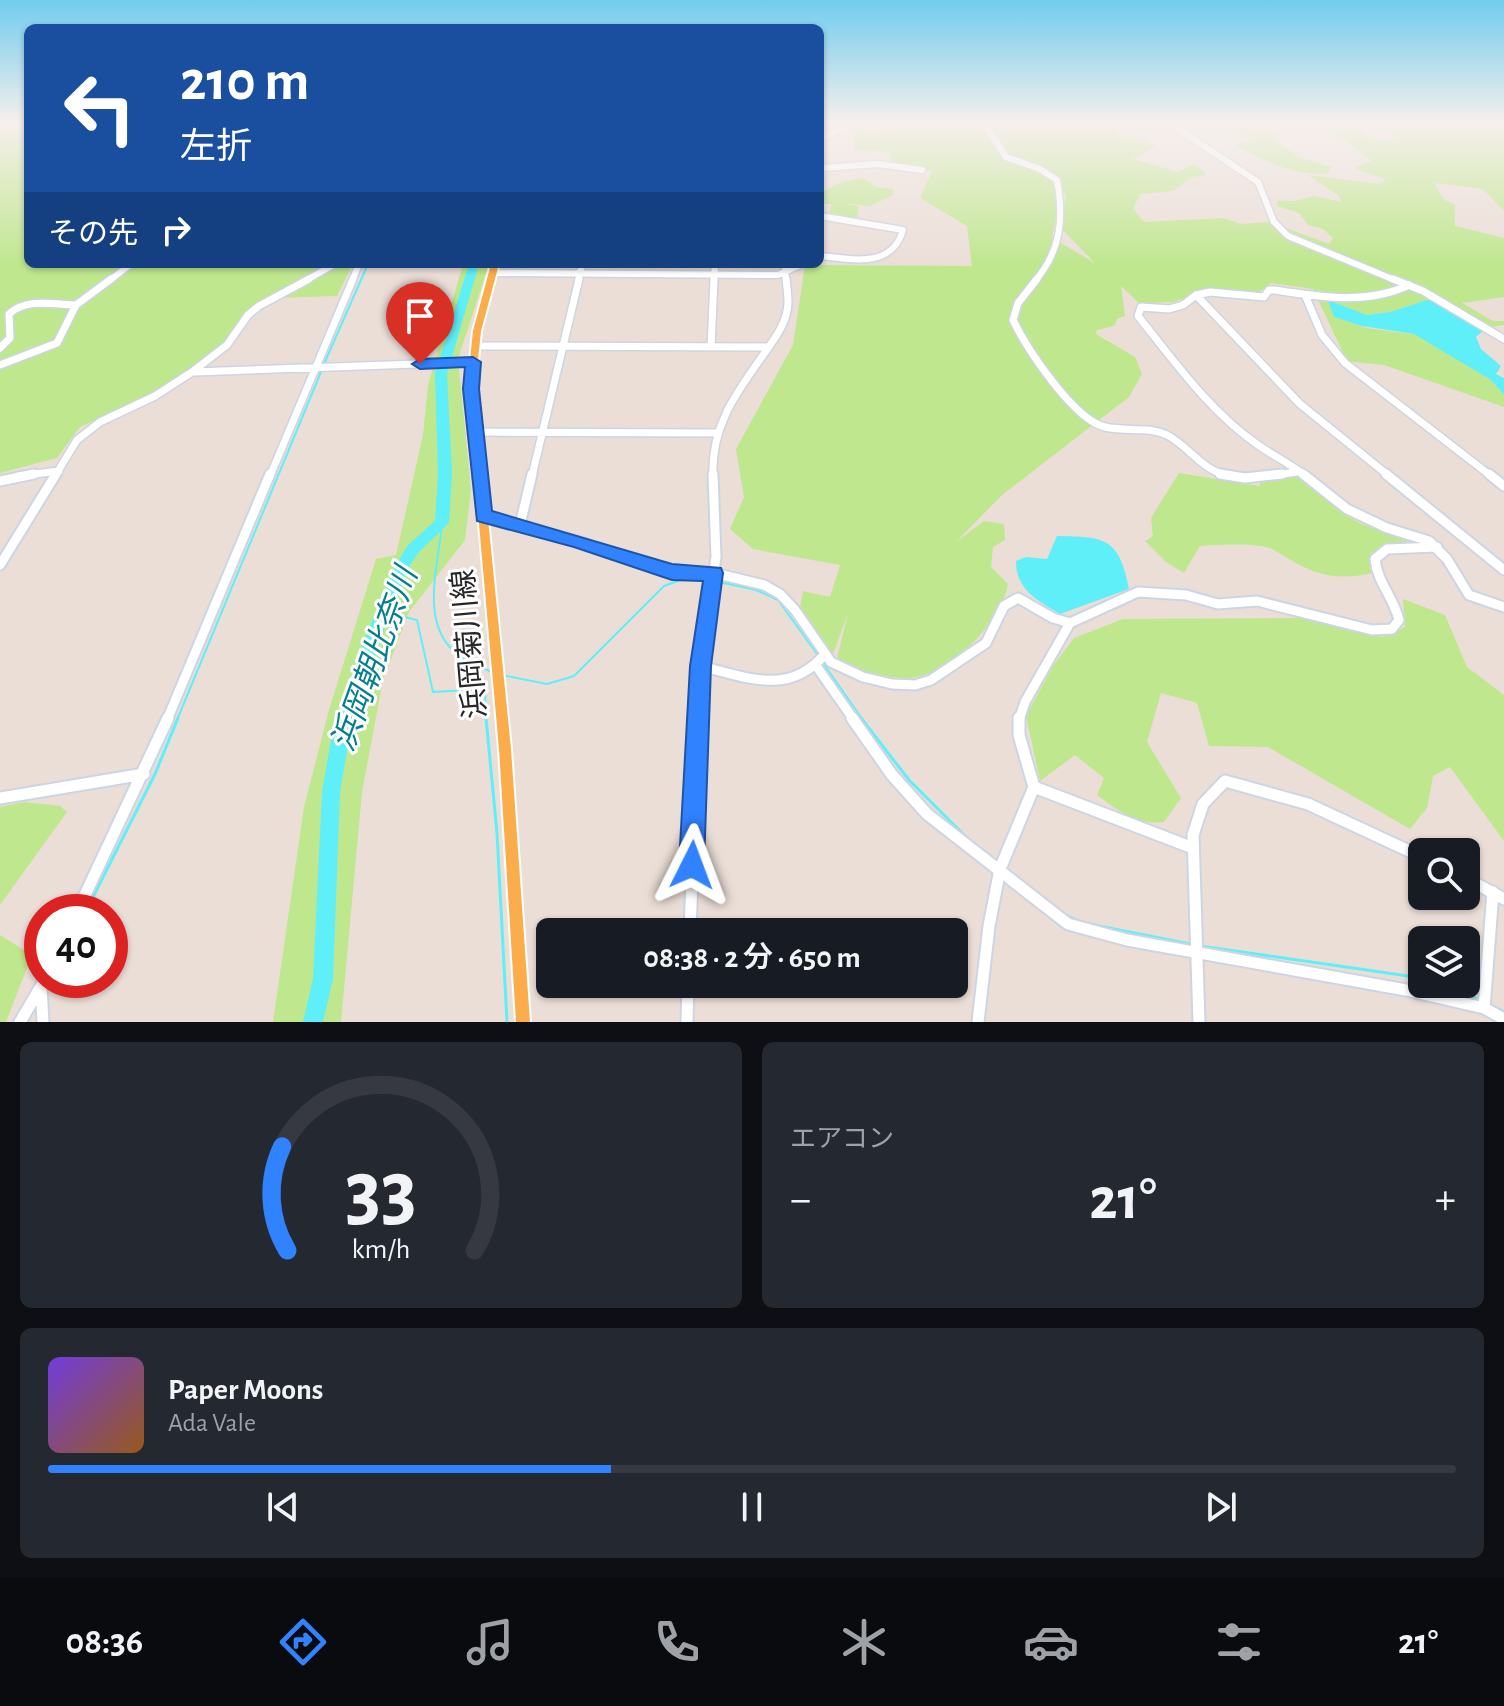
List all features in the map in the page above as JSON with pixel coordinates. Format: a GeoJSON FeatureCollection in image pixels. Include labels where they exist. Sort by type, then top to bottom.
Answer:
{"type":"FeatureCollection","features":[{"type":"Feature","properties":{"kind":"main road","name":"浜岡菊川線"},"geometry":{"type":"LineString","coordinates":[[494,269],[475,346],[468,362],[505,749],[523,1022]]}},
{"type":"Feature","properties":{"kind":"street"},"geometry":{"type":"LineString","coordinates":[[1043,171],[1057,180],[1060,195],[1056,247],[1050,263],[1021,297],[1013,320],[1077,411],[1095,424],[1112,429],[1158,432],[1168,436],[1178,441],[1203,466],[1225,477],[1240,479],[1297,472]]}},
{"type":"Feature","properties":{"kind":"street"},"geometry":{"type":"LineString","coordinates":[[1241,171],[1258,182],[1279,230],[1309,246],[1409,285],[1504,339]]}},
{"type":"Feature","properties":{"kind":"street"},"geometry":{"type":"LineString","coordinates":[[824,217],[903,230],[902,238],[886,257],[877,261],[824,256]]}},
{"type":"Feature","properties":{"kind":"street"},"geometry":{"type":"LineString","coordinates":[[0,365],[57,343],[76,305],[126,268]]}},
{"type":"Feature","properties":{"kind":"street"},"geometry":{"type":"LineString","coordinates":[[0,565],[77,440],[87,431],[155,396],[192,372],[227,345],[248,315],[259,306],[328,268]]}},
{"type":"Feature","properties":{"kind":"street"},"geometry":{"type":"LineString","coordinates":[[86,894],[144,774],[357,268]]}},
{"type":"Feature","properties":{"kind":"street"},"geometry":{"type":"LineString","coordinates":[[520,525],[581,268]]}},
{"type":"Feature","properties":{"kind":"street"},"geometry":{"type":"LineString","coordinates":[[711,347],[715,268]]}},
{"type":"Feature","properties":{"kind":"street"},"geometry":{"type":"LineString","coordinates":[[691,918],[700,666],[716,557],[712,450],[716,433],[780,331],[788,305],[785,268]]}},
{"type":"Feature","properties":{"kind":"street"},"geometry":{"type":"LineString","coordinates":[[494,269],[580,274],[785,274],[795,268]]}},
{"type":"Feature","properties":{"kind":"street"},"geometry":{"type":"LineString","coordinates":[[1409,285],[1395,292],[1367,296],[1305,295],[1275,290],[1269,290],[1264,297],[1210,292],[1196,295],[1183,305],[1169,309],[1141,307],[1138,316],[1204,397],[1258,445],[1283,458],[1347,509],[1387,528],[1429,541],[1437,547],[1469,595],[1504,607]]}},
{"type":"Feature","properties":{"kind":"street"},"geometry":{"type":"LineString","coordinates":[[1196,295],[1300,404],[1504,570]]}},
{"type":"Feature","properties":{"kind":"street"},"geometry":{"type":"LineString","coordinates":[[1305,295],[1322,335],[1345,363],[1504,486]]}},
{"type":"Feature","properties":{"kind":"street"},"geometry":{"type":"LineString","coordinates":[[0,348],[9,343],[12,336],[9,314],[13,308],[26,303],[76,305]]}},
{"type":"Feature","properties":{"kind":"street"},"geometry":{"type":"LineString","coordinates":[[1490,330],[1504,328]]}},
{"type":"Feature","properties":{"kind":"street"},"geometry":{"type":"LineString","coordinates":[[475,346],[768,347]]}},
{"type":"Feature","properties":{"kind":"street"},"geometry":{"type":"LineString","coordinates":[[192,372],[314,370],[468,362]]}},
{"type":"Feature","properties":{"kind":"street"},"geometry":{"type":"LineString","coordinates":[[475,432],[716,433]]}},
{"type":"Feature","properties":{"kind":"street"},"geometry":{"type":"LineString","coordinates":[[0,481],[59,471]]}},
{"type":"Feature","properties":{"kind":"street"},"geometry":{"type":"LineString","coordinates":[[484,516],[672,572],[714,573],[764,585],[780,594],[795,610],[825,654],[842,669],[892,684],[915,685],[931,680],[986,643],[1004,606],[1018,598],[1053,618],[1070,623]]}},
{"type":"Feature","properties":{"kind":"street"},"geometry":{"type":"LineString","coordinates":[[978,1022],[989,926],[1000,869],[1034,787],[1019,735],[1019,718],[1070,623],[1138,592],[1186,595],[1218,604],[1257,601],[1372,630],[1392,629],[1399,620],[1398,613],[1380,579],[1375,559],[1387,549],[1437,547]]}},
{"type":"Feature","properties":{"kind":"street"},"geometry":{"type":"LineString","coordinates":[[700,666],[773,684],[817,667],[825,654]]}},
{"type":"Feature","properties":{"kind":"street"},"geometry":{"type":"LineString","coordinates":[[817,667],[892,775],[927,814],[1000,869],[1043,908],[1081,930],[1406,990],[1492,1011],[1498,896],[1480,886]]}},
{"type":"Feature","properties":{"kind":"street"},"geometry":{"type":"LineString","coordinates":[[0,798],[144,774]]}},
{"type":"Feature","properties":{"kind":"street"},"geometry":{"type":"LineString","coordinates":[[1199,1022],[1193,848],[1198,805],[1210,792],[1225,781],[1308,804],[1408,850]]}},
{"type":"Feature","properties":{"kind":"street"},"geometry":{"type":"LineString","coordinates":[[1034,787],[1193,848]]}},
{"type":"Feature","properties":{"kind":"street"},"geometry":{"type":"LineString","coordinates":[[20,1022],[34,998]]}},
{"type":"Feature","properties":{"kind":"street"},"geometry":{"type":"LineString","coordinates":[[43,998],[43,1022]]}},
{"type":"Feature","properties":{"kind":"street"},"geometry":{"type":"LineString","coordinates":[[687,1022],[688,998]]}},
{"type":"Feature","properties":{"kind":"green space"},"geometry":{"type":"Polygon","coordinates":[[[0,171],[24,171],[24,268],[323,268],[251,309],[225,347],[152,395],[80,427],[57,458],[0,473],[0,171]]]}},
{"type":"Feature","properties":{"kind":"green space"},"geometry":{"type":"Polygon","coordinates":[[[932,171],[1202,171],[1207,175],[1192,177],[1172,191],[1140,194],[1133,209],[1144,222],[1223,218],[1241,224],[1269,222],[1329,244],[1333,238],[1323,229],[1308,225],[1299,213],[1277,206],[1277,201],[1295,201],[1314,196],[1341,202],[1339,196],[1308,175],[1378,184],[1386,180],[1362,171],[1504,171],[1504,211],[1483,189],[1434,183],[1443,199],[1455,205],[1455,226],[1504,238],[1504,297],[1462,303],[1493,321],[1504,321],[1504,325],[1492,327],[1434,298],[1390,312],[1367,315],[1329,301],[1335,317],[1367,328],[1419,335],[1491,380],[1504,395],[1504,407],[1384,365],[1347,361],[1313,289],[1271,283],[1259,292],[1209,289],[1174,302],[1139,303],[1121,286],[1125,316],[1118,318],[1114,326],[1097,330],[1096,334],[1135,357],[1142,374],[1129,397],[1002,495],[956,542],[984,521],[1004,524],[1005,540],[993,547],[991,567],[1008,584],[1004,599],[984,630],[956,658],[924,675],[889,677],[854,667],[837,658],[848,613],[833,654],[800,608],[803,591],[830,597],[840,565],[753,549],[730,529],[744,497],[736,449],[793,345],[805,268],[824,268],[824,265],[972,266],[967,226],[920,198],[932,171]],[[1061,189],[1052,238],[1095,263],[1061,228],[1066,195],[1061,189]]]}},
{"type":"Feature","properties":{"kind":"green space"},"geometry":{"type":"Polygon","coordinates":[[[1296,171],[1329,171],[1326,174],[1296,171]]]}},
{"type":"Feature","properties":{"kind":"green space"},"geometry":{"type":"Polygon","coordinates":[[[863,178],[876,187],[893,189],[893,195],[870,206],[841,203],[859,206],[857,218],[829,215],[831,204],[824,204],[824,191],[842,182],[863,178]]]}},
{"type":"Feature","properties":{"kind":"green space"},"geometry":{"type":"Polygon","coordinates":[[[328,268],[351,268],[337,296],[274,298],[328,268]]]}},
{"type":"Feature","properties":{"kind":"green space"},"geometry":{"type":"Polygon","coordinates":[[[462,268],[488,268],[458,359],[471,490],[465,540],[409,612],[383,680],[362,792],[341,1022],[273,1022],[304,807],[329,710],[376,559],[396,555],[423,435],[428,385],[462,268]]]}},
{"type":"Feature","properties":{"kind":"green space"},"geometry":{"type":"Polygon","coordinates":[[[1179,473],[1260,486],[1259,481],[1298,477],[1357,522],[1408,541],[1372,552],[1372,573],[1357,576],[1320,573],[1268,547],[1238,545],[1200,546],[1184,573],[1166,562],[1145,541],[1153,536],[1151,518],[1179,473]]]}},
{"type":"Feature","properties":{"kind":"green space"},"geometry":{"type":"Polygon","coordinates":[[[1403,599],[1445,615],[1467,667],[1504,695],[1504,841],[1450,767],[1433,776],[1427,808],[1410,829],[1268,747],[1209,746],[1197,703],[1161,693],[1147,742],[1181,798],[1164,822],[1137,819],[1097,795],[1104,778],[1075,755],[1040,781],[1026,716],[1053,666],[1074,638],[1123,619],[1305,618],[1383,637],[1405,627],[1403,599]]]}},
{"type":"Feature","properties":{"kind":"green space"},"geometry":{"type":"Polygon","coordinates":[[[24,802],[60,806],[67,812],[0,905],[0,807],[24,802]]]}},
{"type":"Feature","properties":{"kind":"green space"},"geometry":{"type":"Polygon","coordinates":[[[0,935],[24,950],[24,976],[6,1022],[0,1022],[0,935]]]}},
{"type":"Feature","properties":{"kind":"water"},"geometry":{"type":"Polygon","coordinates":[[[1430,299],[1483,331],[1476,337],[1481,349],[1501,366],[1496,374],[1504,378],[1504,395],[1491,380],[1414,334],[1362,326],[1334,317],[1328,300],[1367,315],[1390,312],[1430,299]]]}},
{"type":"Feature","properties":{"kind":"water"},"geometry":{"type":"Polygon","coordinates":[[[1057,536],[1087,537],[1107,543],[1120,559],[1129,589],[1060,614],[1036,599],[1020,580],[1016,561],[1026,557],[1047,559],[1057,536]]]}},
{"type":"Feature","properties":{"kind":"waterway"},"geometry":{"type":"LineString","coordinates":[[324,364],[366,268]]}},
{"type":"Feature","properties":{"kind":"waterway","name":"浜岡朝比奈川"},"geometry":{"type":"LineString","coordinates":[[313,1022],[323,979],[331,792],[341,734],[374,635],[404,563],[413,549],[442,523],[445,473],[441,374],[473,268]]}},
{"type":"Feature","properties":{"kind":"waterway"},"geometry":{"type":"LineString","coordinates":[[177,720],[321,372]]}},
{"type":"Feature","properties":{"kind":"waterway"},"geometry":{"type":"LineString","coordinates":[[442,523],[434,593],[438,627],[458,655],[492,672]]}},
{"type":"Feature","properties":{"kind":"waterway"},"geometry":{"type":"LineString","coordinates":[[502,675],[547,684],[574,676],[664,586],[689,577]]}},
{"type":"Feature","properties":{"kind":"waterway"},"geometry":{"type":"LineString","coordinates":[[695,577],[708,580]]}},
{"type":"Feature","properties":{"kind":"waterway"},"geometry":{"type":"LineString","coordinates":[[715,581],[756,590],[778,600],[817,654]]}},
{"type":"Feature","properties":{"kind":"waterway"},"geometry":{"type":"LineString","coordinates":[[385,612],[417,620],[433,692],[485,689],[486,720]]}},
{"type":"Feature","properties":{"kind":"waterway"},"geometry":{"type":"LineString","coordinates":[[823,663],[863,720]]}},
{"type":"Feature","properties":{"kind":"waterway"},"geometry":{"type":"LineString","coordinates":[[95,894],[155,774],[178,718]]}},
{"type":"Feature","properties":{"kind":"waterway"},"geometry":{"type":"LineString","coordinates":[[486,718],[497,833],[507,1022]]}},
{"type":"Feature","properties":{"kind":"waterway"},"geometry":{"type":"LineString","coordinates":[[861,718],[909,780],[971,842]]}},
{"type":"Feature","properties":{"kind":"waterway"},"geometry":{"type":"LineString","coordinates":[[1064,915],[1081,922]]}},
{"type":"Feature","properties":{"kind":"waterway"},"geometry":{"type":"LineString","coordinates":[[1094,925],[1190,944]]}},
{"type":"Feature","properties":{"kind":"waterway"},"geometry":{"type":"LineString","coordinates":[[1200,946],[1408,976]]}},
{"type":"Feature","properties":{"kind":"waterway"},"geometry":{"type":"LineString","coordinates":[[1474,998],[1482,1001]]}},
{"type":"Feature","properties":{"kind":"waterway"},"geometry":{"type":"LineString","coordinates":[[1487,1003],[1504,1012]]}},
{"type":"Feature","properties":{"kind":"route"},"geometry":{"type":"LineString","coordinates":[[420,364],[473,362],[471,389],[484,516],[574,540],[672,572],[714,573],[700,666],[692,865]]}}]}
